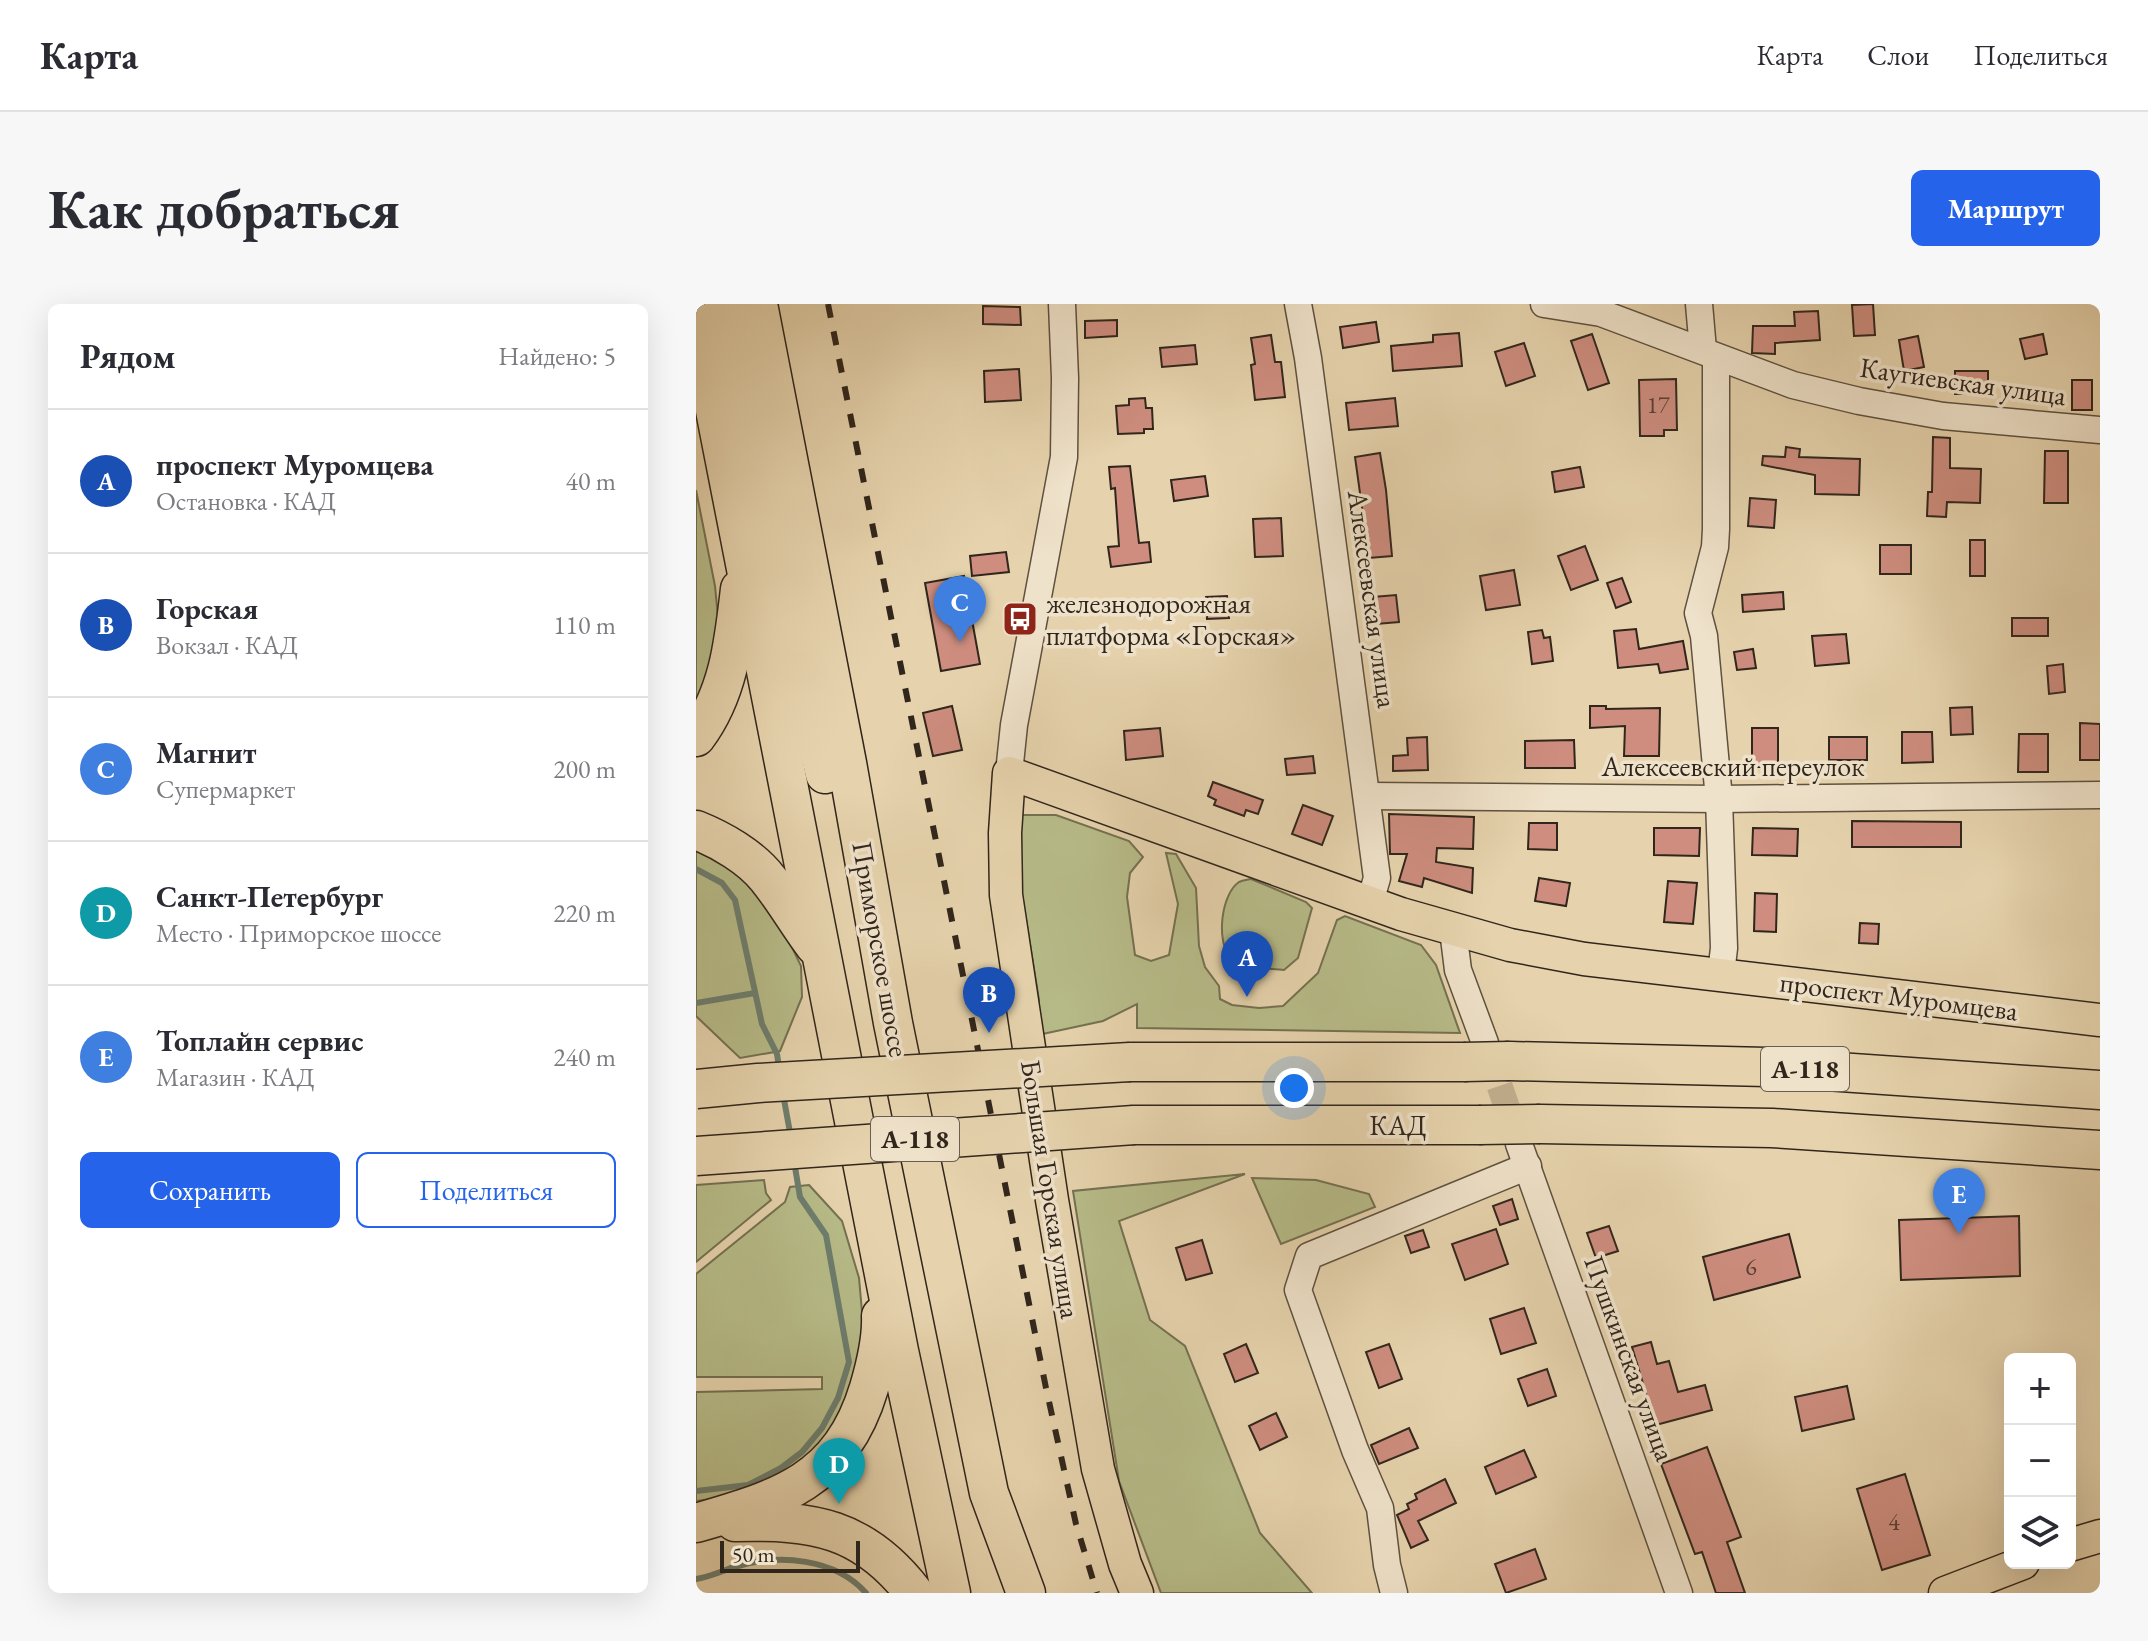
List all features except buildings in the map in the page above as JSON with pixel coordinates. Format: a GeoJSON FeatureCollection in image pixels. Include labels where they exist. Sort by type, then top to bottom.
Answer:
{"type":"FeatureCollection","features":[{"type":"Feature","properties":{"kind":"highway"},"geometry":{"type":"LineString","coordinates":[[724,304],[793,640],[848,873],[893,1023]]}},
{"type":"Feature","properties":{"kind":"highway","name":"Приморское шоссе"},"geometry":{"type":"LineString","coordinates":[[758,304],[847,763],[893,1023],[989,1493]]}},
{"type":"Feature","properties":{"kind":"highway","name":"Приморское шоссе"},"geometry":{"type":"LineString","coordinates":[[696,313],[925,1485],[951,1593]]}},
{"type":"Feature","properties":{"kind":"highway"},"geometry":{"type":"LineString","coordinates":[[696,427],[731,492]]}},
{"type":"Feature","properties":{"kind":"highway"},"geometry":{"type":"LineString","coordinates":[[696,737],[715,709],[722,692],[734,640],[744,558]]}},
{"type":"Feature","properties":{"kind":"highway"},"geometry":{"type":"LineString","coordinates":[[696,830],[743,856],[767,878],[822,955]]}},
{"type":"Feature","properties":{"kind":"highway","name":"А-118"},"geometry":{"type":"LineString","coordinates":[[696,1089],[1130,1062],[1486,1055],[1767,1067],[2021,1082],[2100,1090]]}},
{"type":"Feature","properties":{"kind":"highway","name":"КАД"},"geometry":{"type":"LineString","coordinates":[[696,1156],[1134,1125],[1479,1125],[1529,1145],[1772,1128],[2100,1150]]}},
{"type":"Feature","properties":{"kind":"highway"},"geometry":{"type":"LineString","coordinates":[[696,1523],[771,1500],[802,1484],[832,1460],[851,1431],[865,1400],[882,1333],[878,1245]]}},
{"type":"Feature","properties":{"kind":"highway"},"geometry":{"type":"LineString","coordinates":[[989,1493],[1026,1593]]}},
{"type":"Feature","properties":{"kind":"highway"},"geometry":{"type":"LineString","coordinates":[[696,1523],[798,1522],[833,1531],[860,1543],[883,1560],[914,1593]]}},
{"type":"Feature","properties":{"kind":"main road","name":"проспект Муромцева"},"geometry":{"type":"LineString","coordinates":[[1009,773],[1370,902],[1510,945],[1584,959],[2100,1020]]}},
{"type":"Feature","properties":{"kind":"main road","name":"Большая Горская улица"},"geometry":{"type":"LineString","coordinates":[[1009,773],[1006,895],[1047,1170],[1098,1469],[1125,1564],[1137,1593]]}},
{"type":"Feature","properties":{"kind":"main road","name":"Приморское шоссе"},"geometry":{"type":"LineString","coordinates":[[989,1493],[1011,1593]]}},
{"type":"Feature","properties":{"kind":"main road"},"geometry":{"type":"LineString","coordinates":[[2076,1543],[2100,1536]]}},
{"type":"Feature","properties":{"kind":"main road"},"geometry":{"type":"LineString","coordinates":[[1945,1593],[2007,1569]]}},
{"type":"Feature","properties":{"kind":"street","name":"Большая Горская улица"},"geometry":{"type":"LineString","coordinates":[[1009,773],[1016,712],[1064,457],[1062,304]]}},
{"type":"Feature","properties":{"kind":"street","name":"Алексеевская улица"},"geometry":{"type":"LineString","coordinates":[[1298,304],[1308,358],[1377,878],[1370,902]]}},
{"type":"Feature","properties":{"kind":"street","name":"Каугиевская улица"},"geometry":{"type":"LineString","coordinates":[[1544,304],[1601,313],[1793,385],[1859,401],[1943,416],[2100,430]]}},
{"type":"Feature","properties":{"kind":"street"},"geometry":{"type":"LineString","coordinates":[[1699,304],[1709,353],[1716,529],[1715,547],[1698,613],[1704,636],[1719,799],[1724,948],[1721,974]]}},
{"type":"Feature","properties":{"kind":"street","name":"Алексеевский переулок"},"geometry":{"type":"LineString","coordinates":[[1367,796],[1719,799],[2100,795]]}},
{"type":"Feature","properties":{"kind":"street"},"geometry":{"type":"LineString","coordinates":[[1453,930],[1458,970],[1486,1055]]}},
{"type":"Feature","properties":{"kind":"street"},"geometry":{"type":"LineString","coordinates":[[1394,1593],[1380,1508],[1355,1450],[1298,1290],[1309,1256],[1529,1145]]}},
{"type":"Feature","properties":{"kind":"street","name":"Пушкинская улица"},"geometry":{"type":"LineString","coordinates":[[1529,1145],[1679,1593]]}},
{"type":"Feature","properties":{"kind":"green space"},"geometry":{"type":"Polygon","coordinates":[[[696,490],[715,586],[719,628],[696,712],[696,490]]]}},
{"type":"Feature","properties":{"kind":"green space"},"geometry":{"type":"Polygon","coordinates":[[[1021,815],[1056,815],[1129,841],[1143,857],[1130,873],[1127,897],[1135,955],[1151,961],[1169,955],[1178,904],[1166,853],[1176,854],[1196,888],[1199,946],[1205,967],[1219,986],[1220,999],[1232,1005],[1259,1008],[1283,1006],[1318,973],[1337,920],[1345,916],[1421,945],[1436,965],[1460,1033],[1137,1028],[1137,1004],[1103,1021],[1038,1035],[1039,1000],[1021,888],[1021,815]]]}},
{"type":"Feature","properties":{"kind":"green space"},"geometry":{"type":"Polygon","coordinates":[[[696,851],[738,869],[786,935],[801,966],[802,997],[780,1051],[740,1058],[696,1016],[696,851]]]}},
{"type":"Feature","properties":{"kind":"green space"},"geometry":{"type":"Polygon","coordinates":[[[1251,879],[1306,902],[1312,908],[1298,958],[1284,970],[1240,964],[1226,950],[1222,918],[1228,897],[1239,882],[1251,879]]]}},
{"type":"Feature","properties":{"kind":"green space"},"geometry":{"type":"Polygon","coordinates":[[[1245,1174],[1119,1221],[1150,1320],[1185,1346],[1260,1533],[1312,1593],[1161,1593],[1119,1481],[1073,1191],[1245,1174]]]}},
{"type":"Feature","properties":{"kind":"green space"},"geometry":{"type":"Polygon","coordinates":[[[1252,1178],[1316,1180],[1369,1194],[1375,1207],[1281,1244],[1252,1178]]]}},
{"type":"Feature","properties":{"kind":"green space"},"geometry":{"type":"Polygon","coordinates":[[[764,1180],[766,1193],[771,1200],[696,1262],[696,1185],[764,1180]]]}},
{"type":"Feature","properties":{"kind":"green space"},"geometry":{"type":"Polygon","coordinates":[[[809,1185],[842,1221],[859,1278],[863,1323],[860,1357],[836,1427],[800,1466],[736,1496],[696,1501],[696,1392],[822,1389],[822,1377],[696,1377],[696,1274],[785,1202],[790,1187],[809,1185]]]}},
{"type":"Feature","properties":{"kind":"waterway"},"geometry":{"type":"LineString","coordinates":[[696,869],[722,883],[735,900],[762,1024],[777,1054],[779,1067]]}},
{"type":"Feature","properties":{"kind":"waterway"},"geometry":{"type":"LineString","coordinates":[[696,1003],[755,993]]}},
{"type":"Feature","properties":{"kind":"waterway"},"geometry":{"type":"LineString","coordinates":[[783,1094],[791,1138]]}},
{"type":"Feature","properties":{"kind":"waterway"},"geometry":{"type":"LineString","coordinates":[[696,1491],[748,1485],[781,1468],[802,1452],[822,1428],[838,1398],[849,1362],[826,1235],[800,1197],[794,1161]]}},
{"type":"Feature","properties":{"kind":"waterway"},"geometry":{"type":"LineString","coordinates":[[696,1579],[754,1562],[788,1560],[839,1572],[866,1593]]}},
{"type":"Feature","properties":{"kind":"tunnel"},"geometry":{"type":"LineString","coordinates":[[1487,1049],[1517,1137]]}},
{"type":"Feature","properties":{"kind":"railway"},"geometry":{"type":"LineString","coordinates":[[828,304],[1046,1388],[1076,1524],[1097,1593]]}},
{"type":"Feature","properties":{"kind":"place","name":"железнодорожная платформа «Горская»"},"geometry":{"type":"Point","coordinates":[1020,619]}},
{"type":"Feature","properties":{"kind":"place","name":"Магнит"},"geometry":{"type":"Point","coordinates":[960,642]}},
{"type":"Feature","properties":{"kind":"place","name":"проспект Муромцева"},"geometry":{"type":"Point","coordinates":[1247,997]}},
{"type":"Feature","properties":{"kind":"place","name":"Горская"},"geometry":{"type":"Point","coordinates":[989,1033]}},
{"type":"Feature","properties":{"kind":"place","name":"Топлайн сервис"},"geometry":{"type":"Point","coordinates":[1959,1234]}},
{"type":"Feature","properties":{"kind":"place","name":"Санкт-Петербург"},"geometry":{"type":"Point","coordinates":[839,1504]}}]}
